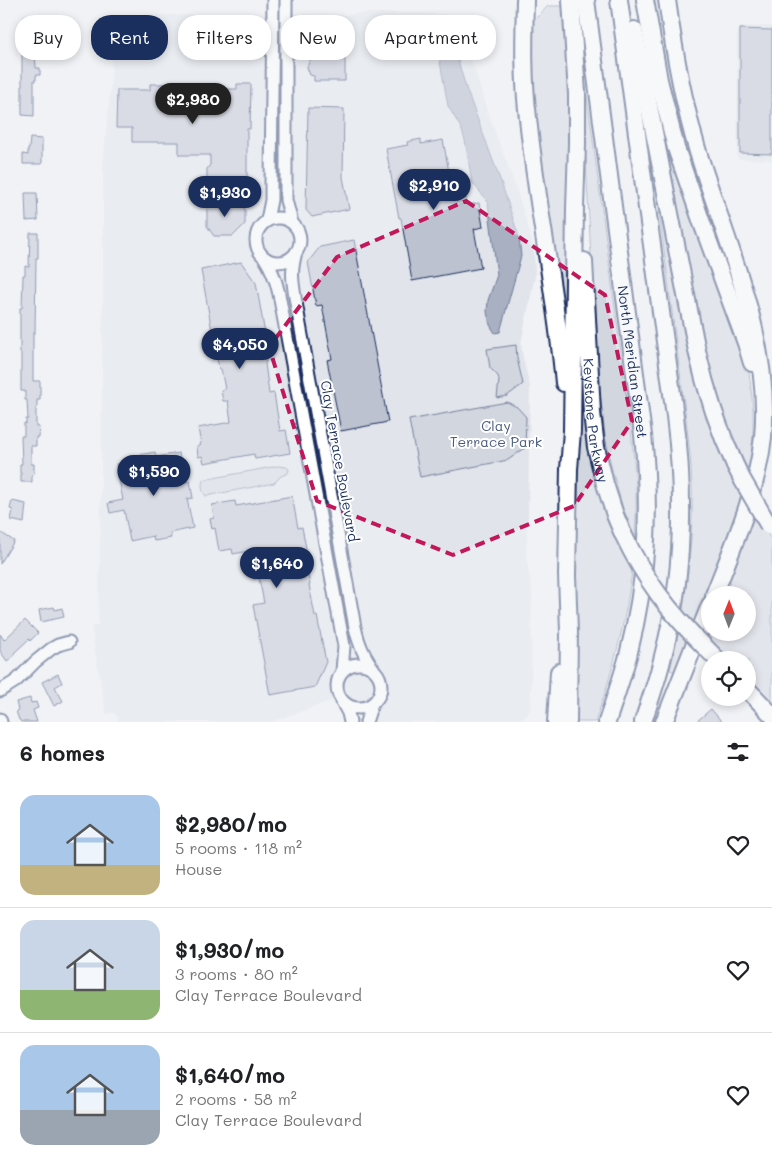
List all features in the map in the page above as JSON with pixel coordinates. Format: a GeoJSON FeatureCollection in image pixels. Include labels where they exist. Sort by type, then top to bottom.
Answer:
{"type":"FeatureCollection","features":[{"type":"Feature","properties":{"kind":"highway"},"geometry":{"type":"LineString","coordinates":[[525,0],[524,73],[528,120],[560,350],[569,469]]}},
{"type":"Feature","properties":{"kind":"highway"},"geometry":{"type":"LineString","coordinates":[[568,722],[569,632],[567,575],[578,144],[571,0]]}},
{"type":"Feature","properties":{"kind":"highway","name":"North Meridian Street"},"geometry":{"type":"LineString","coordinates":[[586,0],[643,435],[648,496],[647,541],[638,610],[627,659],[606,722]]}},
{"type":"Feature","properties":{"kind":"highway"},"geometry":{"type":"LineString","coordinates":[[619,0],[676,424],[682,491],[680,552],[675,596],[664,656],[643,722]]}},
{"type":"Feature","properties":{"kind":"highway"},"geometry":{"type":"LineString","coordinates":[[628,0],[697,351],[706,386],[715,416],[735,465],[771,528]]}},
{"type":"Feature","properties":{"kind":"highway"},"geometry":{"type":"LineString","coordinates":[[645,0],[659,80],[676,148],[746,343],[751,362],[758,410],[753,485]]}},
{"type":"Feature","properties":{"kind":"highway"},"geometry":{"type":"LineString","coordinates":[[667,0],[679,75],[689,121],[753,322],[763,384],[764,422],[760,455],[746,513],[718,586]]}},
{"type":"Feature","properties":{"kind":"highway","name":"Keystone Parkway"},"geometry":{"type":"LineString","coordinates":[[578,144],[594,427],[600,467],[612,508],[640,568],[659,596],[709,651]]}},
{"type":"Feature","properties":{"kind":"highway"},"geometry":{"type":"LineString","coordinates":[[556,722],[561,632],[567,575]]}},
{"type":"Feature","properties":{"kind":"highway"},"geometry":{"type":"LineString","coordinates":[[664,722],[701,628]]}},
{"type":"Feature","properties":{"kind":"highway"},"geometry":{"type":"LineString","coordinates":[[756,698],[772,715]]}},
{"type":"Feature","properties":{"kind":"street"},"geometry":{"type":"LineString","coordinates":[[267,220],[271,182],[273,0]]}},
{"type":"Feature","properties":{"kind":"street"},"geometry":{"type":"LineString","coordinates":[[264,257],[273,261],[284,261],[296,252],[300,242],[300,236],[292,223],[286,200],[286,0]]}},
{"type":"Feature","properties":{"kind":"street"},"geometry":{"type":"LineString","coordinates":[[272,77],[280,84],[280,122],[286,158]]}},
{"type":"Feature","properties":{"kind":"street"},"geometry":{"type":"LineString","coordinates":[[292,223],[277,218],[267,220],[260,227],[256,236],[256,245],[272,269],[277,282],[344,646],[342,671],[336,688],[348,713],[350,722]]}},
{"type":"Feature","properties":{"kind":"street","name":"Clay Terrace Boulevard"},"geometry":{"type":"LineString","coordinates":[[296,252],[292,267],[294,297],[355,627],[365,658],[375,671]]}},
{"type":"Feature","properties":{"kind":"street"},"geometry":{"type":"LineString","coordinates":[[0,691],[16,681],[51,649],[69,642]]}},
{"type":"Feature","properties":{"kind":"street"},"geometry":{"type":"LineString","coordinates":[[342,671],[356,664],[366,665],[375,671],[380,679],[380,691],[372,704],[366,722]]}},
{"type":"Feature","properties":{"kind":"street"},"geometry":{"type":"LineString","coordinates":[[342,702],[356,708],[367,707],[372,704]]}},
{"type":"Feature","properties":{"kind":"highlighted area"},"geometry":{"type":"Polygon","coordinates":[[[466,201],[605,295],[632,421],[574,506],[453,555],[317,501],[269,347],[337,257],[466,201]]]}},
{"type":"Feature","properties":{"kind":"shaded area"},"geometry":{"type":"Polygon","coordinates":[[[416,13],[446,15],[365,15],[365,60],[471,60],[532,240],[535,276],[521,343],[530,387],[526,554],[532,591],[530,711],[516,722],[369,722],[367,716],[348,713],[339,698],[271,722],[118,722],[118,717],[114,713],[106,714],[91,627],[98,625],[103,164],[112,60],[168,60],[168,15],[178,15],[178,60],[271,60],[271,15],[281,15],[281,60],[355,60],[355,15],[345,15],[416,13]]]}},
{"type":"Feature","properties":{"kind":"shaded area"},"geometry":{"type":"Polygon","coordinates":[[[300,14],[345,15],[286,15],[300,14]]]}},
{"type":"Feature","properties":{"kind":"shaded area"},"geometry":{"type":"Polygon","coordinates":[[[740,26],[772,26],[772,160],[737,159],[737,35],[740,26]]]}},
{"type":"Feature","properties":{"kind":"green space"},"geometry":{"type":"Polygon","coordinates":[[[548,6],[564,6],[570,80],[568,299],[558,301],[531,96],[533,21],[548,6]]]}},
{"type":"Feature","properties":{"kind":"green space"},"geometry":{"type":"Polygon","coordinates":[[[585,81],[630,421],[636,480],[636,519],[631,578],[626,607],[605,693],[595,722],[572,722],[577,330],[619,537],[630,524],[623,508],[605,437],[596,355],[582,82],[585,81]]]}},
{"type":"Feature","properties":{"kind":"green space"},"geometry":{"type":"Polygon","coordinates":[[[662,141],[667,141],[746,356],[753,420],[750,460],[742,501],[710,586],[701,586],[701,609],[676,672],[670,670],[680,624],[690,553],[692,482],[687,423],[659,211],[663,210],[694,365],[744,466],[727,424],[703,344],[662,141]]]}},
{"type":"Feature","properties":{"kind":"green space"},"geometry":{"type":"Polygon","coordinates":[[[516,345],[523,384],[507,396],[497,398],[499,380],[498,376],[490,368],[487,349],[516,345]]]}},
{"type":"Feature","properties":{"kind":"green space","name":"Clay Terrace Park"},"geometry":{"type":"Polygon","coordinates":[[[507,402],[517,407],[526,417],[525,448],[508,460],[420,477],[409,420],[507,402]]]}},
{"type":"Feature","properties":{"kind":"green space"},"geometry":{"type":"Polygon","coordinates":[[[278,466],[289,469],[288,473],[281,476],[274,483],[206,496],[203,490],[203,480],[278,466]]]}},
{"type":"Feature","properties":{"kind":"green space"},"geometry":{"type":"Polygon","coordinates":[[[754,511],[772,541],[772,707],[756,690],[756,651],[721,651],[712,641],[756,641],[756,586],[725,586],[754,511]]]}},
{"type":"Feature","properties":{"kind":"water"},"geometry":{"type":"Polygon","coordinates":[[[440,60],[458,60],[519,237],[521,256],[500,332],[495,333],[490,325],[487,312],[488,300],[497,275],[488,202],[472,182],[465,140],[461,128],[448,106],[440,60]]]}},
{"type":"Feature","properties":{"kind":"building"},"geometry":{"type":"Polygon","coordinates":[[[740,29],[772,30],[772,154],[740,153],[740,29]]]}},
{"type":"Feature","properties":{"kind":"building"},"geometry":{"type":"Polygon","coordinates":[[[22,60],[36,60],[36,68],[40,68],[40,75],[36,75],[36,80],[34,80],[34,116],[22,115],[22,60]]]}},
{"type":"Feature","properties":{"kind":"building"},"geometry":{"type":"Polygon","coordinates":[[[310,60],[345,60],[345,81],[314,81],[314,76],[310,75],[307,67],[310,60]]]}},
{"type":"Feature","properties":{"kind":"building"},"geometry":{"type":"Polygon","coordinates":[[[150,84],[167,84],[167,90],[211,91],[211,89],[237,89],[237,84],[251,84],[250,129],[247,129],[247,177],[240,184],[229,183],[224,187],[213,187],[207,181],[210,155],[179,155],[179,142],[132,142],[132,128],[116,128],[117,90],[150,90],[150,84]]]}},
{"type":"Feature","properties":{"kind":"building"},"geometry":{"type":"Polygon","coordinates":[[[308,108],[344,109],[343,177],[349,209],[312,217],[306,210],[308,108]]]}},
{"type":"Feature","properties":{"kind":"building"},"geometry":{"type":"Polygon","coordinates":[[[30,138],[42,139],[42,164],[23,164],[23,154],[28,155],[30,138]]]}},
{"type":"Feature","properties":{"kind":"building"},"geometry":{"type":"Polygon","coordinates":[[[421,139],[421,144],[443,140],[449,172],[461,170],[467,205],[479,203],[483,227],[474,229],[481,268],[412,281],[386,149],[408,145],[407,142],[421,139]]]}},
{"type":"Feature","properties":{"kind":"building"},"geometry":{"type":"Polygon","coordinates":[[[25,193],[37,193],[38,220],[26,221],[25,193]]]}},
{"type":"Feature","properties":{"kind":"building"},"geometry":{"type":"Polygon","coordinates":[[[213,199],[224,199],[228,203],[240,204],[245,209],[245,224],[233,236],[214,236],[207,226],[207,204],[213,199]]]}},
{"type":"Feature","properties":{"kind":"building"},"geometry":{"type":"Polygon","coordinates":[[[30,233],[38,233],[35,333],[33,333],[33,381],[40,381],[40,400],[37,400],[36,408],[36,427],[39,427],[38,437],[36,437],[36,446],[31,446],[31,464],[34,464],[32,482],[21,482],[21,436],[24,436],[24,423],[26,424],[26,419],[28,419],[25,391],[21,391],[20,308],[22,308],[23,275],[25,275],[25,266],[29,267],[30,233]]]}},
{"type":"Feature","properties":{"kind":"building"},"geometry":{"type":"Polygon","coordinates":[[[354,240],[388,422],[341,431],[327,360],[332,359],[322,305],[316,306],[308,262],[320,247],[354,240]]]}},
{"type":"Feature","properties":{"kind":"building"},"geometry":{"type":"Polygon","coordinates":[[[241,262],[256,283],[265,334],[260,335],[266,362],[269,394],[274,393],[280,431],[286,430],[290,453],[255,459],[254,454],[204,463],[202,456],[198,457],[197,446],[201,444],[198,428],[231,422],[228,401],[223,401],[221,390],[225,389],[221,369],[219,369],[201,270],[241,262]]]}},
{"type":"Feature","properties":{"kind":"building"},"geometry":{"type":"Polygon","coordinates":[[[155,452],[156,457],[179,453],[184,482],[190,481],[193,498],[187,499],[193,528],[170,533],[171,538],[154,541],[153,536],[130,541],[124,510],[110,513],[108,503],[123,500],[116,464],[139,460],[138,455],[155,452]]]}},
{"type":"Feature","properties":{"kind":"building"},"geometry":{"type":"Polygon","coordinates":[[[292,496],[298,528],[302,527],[309,564],[306,564],[309,585],[326,662],[315,687],[270,695],[253,605],[264,603],[259,578],[254,579],[252,568],[257,567],[254,550],[233,554],[232,549],[219,551],[215,528],[212,529],[210,519],[214,518],[212,505],[235,501],[236,506],[292,496]]]}},
{"type":"Feature","properties":{"kind":"building"},"geometry":{"type":"Polygon","coordinates":[[[12,501],[26,504],[24,523],[11,520],[13,510],[10,509],[12,501]]]}},
{"type":"Feature","properties":{"kind":"building"},"geometry":{"type":"Polygon","coordinates":[[[0,532],[14,541],[0,564],[0,532]]]}},
{"type":"Feature","properties":{"kind":"building"},"geometry":{"type":"Polygon","coordinates":[[[54,607],[55,610],[62,608],[64,617],[41,622],[39,610],[54,607]]]}},
{"type":"Feature","properties":{"kind":"building"},"geometry":{"type":"Polygon","coordinates":[[[25,620],[38,633],[30,641],[29,639],[7,661],[0,651],[0,634],[4,640],[25,620]]]}},
{"type":"Feature","properties":{"kind":"building"},"geometry":{"type":"Polygon","coordinates":[[[58,674],[62,683],[55,687],[63,701],[54,706],[42,682],[58,674]]]}},
{"type":"Feature","properties":{"kind":"building"},"geometry":{"type":"Polygon","coordinates":[[[30,698],[31,703],[36,702],[38,708],[33,710],[37,722],[21,722],[16,711],[18,710],[16,702],[30,698]]]}},
{"type":"Feature","properties":{"kind":"building"},"geometry":{"type":"Polygon","coordinates":[[[711,709],[722,722],[696,722],[711,709]]]}}]}
